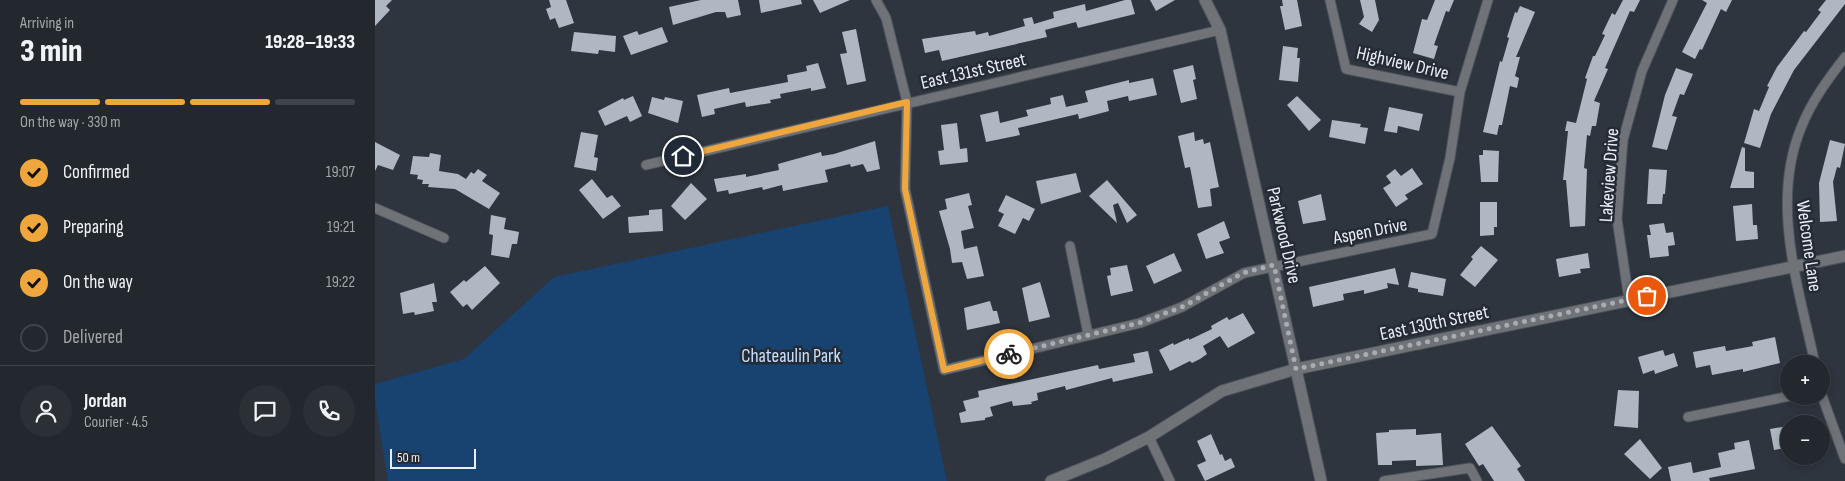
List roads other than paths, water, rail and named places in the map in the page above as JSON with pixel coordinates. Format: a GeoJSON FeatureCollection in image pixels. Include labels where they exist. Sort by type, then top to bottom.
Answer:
{"type":"FeatureCollection","features":[{"type":"Feature","properties":{"kind":"street"},"geometry":{"type":"LineString","coordinates":[[877,0],[886,18],[907,102]]}},
{"type":"Feature","properties":{"kind":"street","name":"Parkwood Drive"},"geometry":{"type":"LineString","coordinates":[[1205,0],[1220,30],[1321,481]]}},
{"type":"Feature","properties":{"kind":"street","name":"Highview Drive"},"geometry":{"type":"LineString","coordinates":[[1330,0],[1346,69],[1460,92]]}},
{"type":"Feature","properties":{"kind":"street","name":"Aspen Drive"},"geometry":{"type":"LineString","coordinates":[[907,102],[905,189],[944,370],[1148,320],[1182,307],[1243,273],[1274,265],[1432,234],[1450,158],[1460,92],[1489,0]]}},
{"type":"Feature","properties":{"kind":"street","name":"Lakeview Drive"},"geometry":{"type":"LineString","coordinates":[[1629,300],[1617,218],[1623,140],[1642,71],[1673,0]]}},
{"type":"Feature","properties":{"kind":"street","name":"East 131st Street"},"geometry":{"type":"LineString","coordinates":[[646,165],[907,102],[1220,30]]}},
{"type":"Feature","properties":{"kind":"street","name":"Welcome Lane"},"geometry":{"type":"LineString","coordinates":[[1813,355],[1787,226],[1786,194],[1791,159],[1801,128],[1823,86],[1845,57]]}},
{"type":"Feature","properties":{"kind":"street"},"geometry":{"type":"LineString","coordinates":[[375,208],[444,238]]}},
{"type":"Feature","properties":{"kind":"street"},"geometry":{"type":"LineString","coordinates":[[1070,246],[1088,334]]}},
{"type":"Feature","properties":{"kind":"street","name":"East 130th Street"},"geometry":{"type":"LineString","coordinates":[[1051,481],[1105,460],[1149,438],[1222,391],[1296,369],[1845,256]]}},
{"type":"Feature","properties":{"kind":"street"},"geometry":{"type":"LineString","coordinates":[[1688,417],[1780,398]]}},
{"type":"Feature","properties":{"kind":"street"},"geometry":{"type":"LineString","coordinates":[[1825,405],[1845,459]]}},
{"type":"Feature","properties":{"kind":"street"},"geometry":{"type":"LineString","coordinates":[[1149,438],[1170,481]]}},
{"type":"Feature","properties":{"kind":"street"},"geometry":{"type":"LineString","coordinates":[[1384,481],[1469,468],[1477,481]]}},
{"type":"Feature","properties":{"kind":"park label","name":"Chateaulin Park"},"geometry":{"type":"Point","coordinates":[791,355]}}]}
